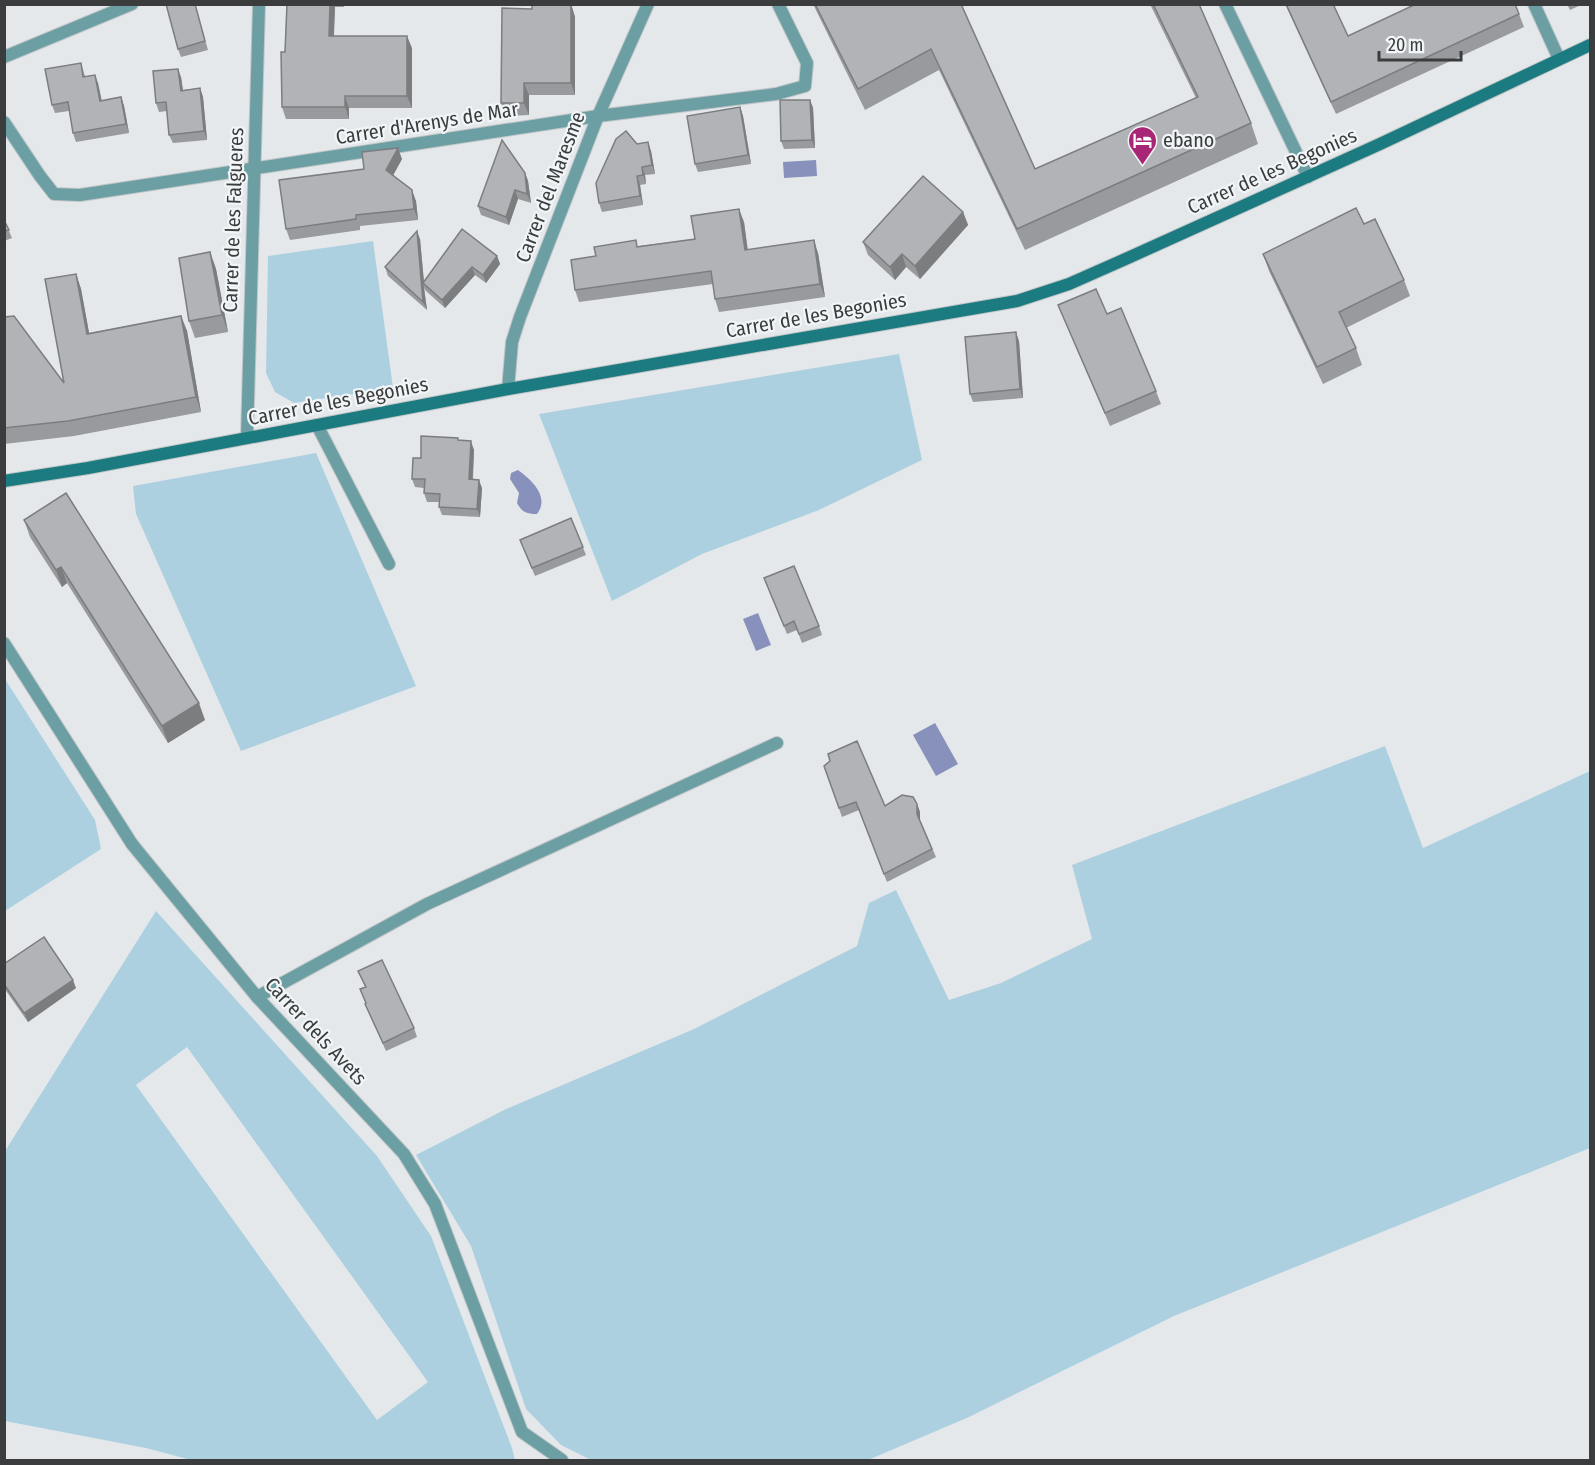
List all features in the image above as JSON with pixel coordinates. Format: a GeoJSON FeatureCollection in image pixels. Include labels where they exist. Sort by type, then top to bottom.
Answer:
{"type":"FeatureCollection","features":[{"type":"Feature","properties":{"kind":"street"},"geometry":{"type":"LineString","coordinates":[[4,57],[132,4]]}},
{"type":"Feature","properties":{"kind":"street","name":"Carrer de les Falgueres"},"geometry":{"type":"LineString","coordinates":[[247,438],[259,4]]}},
{"type":"Feature","properties":{"kind":"street","name":"Carrer del Maresme"},"geometry":{"type":"LineString","coordinates":[[508,388],[512,342],[520,317],[598,116],[648,4]]}},
{"type":"Feature","properties":{"kind":"street","name":"Carrer d'Arenys de Mar"},"geometry":{"type":"LineString","coordinates":[[4,122],[54,194],[80,195],[598,116],[776,94],[805,86],[807,63],[778,4]]}},
{"type":"Feature","properties":{"kind":"street"},"geometry":{"type":"LineString","coordinates":[[1226,4],[1308,177]]}},
{"type":"Feature","properties":{"kind":"street"},"geometry":{"type":"LineString","coordinates":[[1534,4],[1559,59]]}},
{"type":"Feature","properties":{"kind":"street","name":"Carrer de les Begonies"},"geometry":{"type":"LineString","coordinates":[[4,481],[88,468],[508,388],[1017,301],[1069,284],[1308,177],[1590,45]]}},
{"type":"Feature","properties":{"kind":"street"},"geometry":{"type":"LineString","coordinates":[[317,425],[389,564]]}},
{"type":"Feature","properties":{"kind":"street","name":"Carrer dels Avets"},"geometry":{"type":"LineString","coordinates":[[4,643],[132,844],[256,997],[404,1155],[435,1204],[522,1432],[562,1461]]}},
{"type":"Feature","properties":{"kind":"street"},"geometry":{"type":"LineString","coordinates":[[256,997],[427,904],[777,743]]}},
{"type":"Feature","properties":{"kind":"shaded area"},"geometry":{"type":"Polygon","coordinates":[[[373,241],[393,388],[294,403],[275,392],[266,373],[268,256],[373,241]]]}},
{"type":"Feature","properties":{"kind":"shaded area"},"geometry":{"type":"Polygon","coordinates":[[[899,354],[922,460],[819,510],[702,554],[612,601],[539,414],[899,354]]]}},
{"type":"Feature","properties":{"kind":"shaded area"},"geometry":{"type":"Polygon","coordinates":[[[316,453],[416,686],[241,751],[136,514],[133,486],[316,453]]]}},
{"type":"Feature","properties":{"kind":"shaded area"},"geometry":{"type":"Polygon","coordinates":[[[5,679],[95,820],[101,849],[5,911],[5,679]]]}},
{"type":"Feature","properties":{"kind":"shaded area"},"geometry":{"type":"Polygon","coordinates":[[[1385,746],[1423,848],[1590,771],[1590,1148],[1174,1316],[969,1417],[868,1460],[591,1460],[561,1445],[526,1409],[471,1246],[416,1155],[506,1109],[694,1029],[857,946],[869,903],[896,890],[949,1000],[1001,983],[1092,939],[1072,865],[1385,746]]]}},
{"type":"Feature","properties":{"kind":"shaded area"},"geometry":{"type":"Polygon","coordinates":[[[156,911],[377,1156],[431,1236],[515,1460],[191,1460],[146,1448],[5,1421],[5,1151],[156,911]],[[187,1047],[136,1085],[377,1420],[428,1382],[187,1047]]]}},
{"type":"Feature","properties":{"kind":"water"},"geometry":{"type":"Polygon","coordinates":[[[816,160],[817,176],[784,178],[783,162],[816,160]]]}},
{"type":"Feature","properties":{"kind":"water"},"geometry":{"type":"Polygon","coordinates":[[[518,470],[538,489],[541,501],[537,514],[525,512],[517,503],[519,493],[510,479],[511,473],[518,470]]]}},
{"type":"Feature","properties":{"kind":"water"},"geometry":{"type":"Polygon","coordinates":[[[758,613],[771,645],[756,651],[743,619],[758,613]]]}},
{"type":"Feature","properties":{"kind":"water"},"geometry":{"type":"Polygon","coordinates":[[[935,723],[958,764],[936,776],[913,735],[935,723]]]}},
{"type":"Feature","properties":{"kind":"building"},"geometry":{"type":"Polygon","coordinates":[[[166,4],[195,4],[205,41],[178,49],[166,4]]]}},
{"type":"Feature","properties":{"kind":"building"},"geometry":{"type":"Polygon","coordinates":[[[287,4],[330,4],[329,36],[407,36],[407,96],[345,96],[345,107],[282,107],[281,52],[285,52],[287,4]]]}},
{"type":"Feature","properties":{"kind":"building"},"geometry":{"type":"Polygon","coordinates":[[[532,4],[571,4],[571,83],[524,83],[524,103],[501,103],[502,8],[532,9],[532,4]]]}},
{"type":"Feature","properties":{"kind":"building"},"geometry":{"type":"Polygon","coordinates":[[[815,4],[961,4],[1035,169],[1198,97],[1153,4],[1199,4],[1251,123],[1017,229],[931,49],[858,89],[815,4]]]}},
{"type":"Feature","properties":{"kind":"building"},"geometry":{"type":"Polygon","coordinates":[[[1286,4],[1333,4],[1348,36],[1416,4],[1515,4],[1519,14],[1331,102],[1286,4]]]}},
{"type":"Feature","properties":{"kind":"building"},"geometry":{"type":"Polygon","coordinates":[[[81,63],[83,77],[95,75],[100,101],[121,97],[126,124],[73,133],[68,102],[52,105],[45,69],[81,63]]]}},
{"type":"Feature","properties":{"kind":"building"},"geometry":{"type":"Polygon","coordinates":[[[178,69],[181,91],[200,88],[204,131],[169,135],[166,102],[156,103],[153,71],[178,69]]]}},
{"type":"Feature","properties":{"kind":"building"},"geometry":{"type":"Polygon","coordinates":[[[780,100],[810,100],[812,140],[781,141],[780,100]]]}},
{"type":"Feature","properties":{"kind":"building"},"geometry":{"type":"Polygon","coordinates":[[[740,107],[748,155],[695,164],[687,116],[740,107]]]}},
{"type":"Feature","properties":{"kind":"building"},"geometry":{"type":"Polygon","coordinates":[[[626,131],[637,144],[648,142],[652,165],[642,167],[643,175],[637,176],[640,196],[599,203],[596,183],[616,139],[626,131]]]}},
{"type":"Feature","properties":{"kind":"building"},"geometry":{"type":"Polygon","coordinates":[[[502,140],[525,173],[527,194],[515,190],[506,217],[478,206],[502,140]]]}},
{"type":"Feature","properties":{"kind":"building"},"geometry":{"type":"Polygon","coordinates":[[[398,148],[386,170],[412,190],[414,209],[356,215],[356,219],[286,229],[279,180],[364,169],[362,152],[398,148]]]}},
{"type":"Feature","properties":{"kind":"building"},"geometry":{"type":"Polygon","coordinates":[[[923,176],[963,212],[915,266],[902,254],[890,267],[863,242],[923,176]]]}},
{"type":"Feature","properties":{"kind":"building"},"geometry":{"type":"Polygon","coordinates":[[[1356,208],[1364,224],[1375,219],[1404,280],[1339,312],[1356,348],[1317,367],[1263,254],[1356,208]]]}},
{"type":"Feature","properties":{"kind":"building"},"geometry":{"type":"Polygon","coordinates":[[[739,209],[745,250],[814,240],[820,284],[715,299],[711,271],[575,290],[571,260],[596,256],[594,247],[636,240],[637,247],[695,239],[691,216],[739,209]]]}},
{"type":"Feature","properties":{"kind":"building"},"geometry":{"type":"Polygon","coordinates":[[[4,220],[9,230],[4,231],[4,220]]]}},
{"type":"Feature","properties":{"kind":"building"},"geometry":{"type":"Polygon","coordinates":[[[462,229],[497,256],[483,275],[472,267],[442,300],[423,283],[462,229]]]}},
{"type":"Feature","properties":{"kind":"building"},"geometry":{"type":"Polygon","coordinates":[[[417,231],[423,302],[385,267],[417,231]]]}},
{"type":"Feature","properties":{"kind":"building"},"geometry":{"type":"Polygon","coordinates":[[[210,252],[222,315],[189,321],[179,258],[210,252]]]}},
{"type":"Feature","properties":{"kind":"building"},"geometry":{"type":"Polygon","coordinates":[[[76,274],[87,334],[181,316],[196,397],[68,421],[4,428],[4,317],[14,316],[64,383],[45,279],[76,274]]]}},
{"type":"Feature","properties":{"kind":"building"},"geometry":{"type":"Polygon","coordinates":[[[1096,289],[1107,314],[1121,308],[1156,391],[1105,413],[1058,305],[1096,289]]]}},
{"type":"Feature","properties":{"kind":"building"},"geometry":{"type":"Polygon","coordinates":[[[1016,332],[1020,389],[970,394],[965,337],[1016,332]]]}},
{"type":"Feature","properties":{"kind":"building"},"geometry":{"type":"Polygon","coordinates":[[[421,436],[471,441],[469,479],[479,480],[477,509],[439,507],[440,494],[424,493],[425,479],[412,479],[413,458],[421,458],[421,436]]]}},
{"type":"Feature","properties":{"kind":"building"},"geometry":{"type":"Polygon","coordinates":[[[66,493],[199,703],[162,726],[61,567],[56,570],[24,520],[66,493]]]}},
{"type":"Feature","properties":{"kind":"building"},"geometry":{"type":"Polygon","coordinates":[[[571,518],[583,547],[532,568],[520,540],[571,518]]]}},
{"type":"Feature","properties":{"kind":"building"},"geometry":{"type":"Polygon","coordinates":[[[794,566],[819,626],[799,634],[794,621],[784,626],[764,578],[794,566]]]}},
{"type":"Feature","properties":{"kind":"building"},"geometry":{"type":"Polygon","coordinates":[[[857,741],[885,806],[902,795],[913,797],[917,804],[917,814],[932,849],[884,874],[856,802],[839,808],[824,766],[830,761],[828,754],[857,741]]]}},
{"type":"Feature","properties":{"kind":"building"},"geometry":{"type":"Polygon","coordinates":[[[44,937],[73,980],[24,1013],[4,984],[4,964],[44,937]]]}},
{"type":"Feature","properties":{"kind":"building"},"geometry":{"type":"Polygon","coordinates":[[[382,960],[414,1028],[383,1043],[365,1004],[360,989],[366,987],[358,971],[382,960]]]}},
{"type":"Feature","properties":{"kind":"place","name":"ebano"},"geometry":{"type":"Point","coordinates":[1142,166]}}]}
